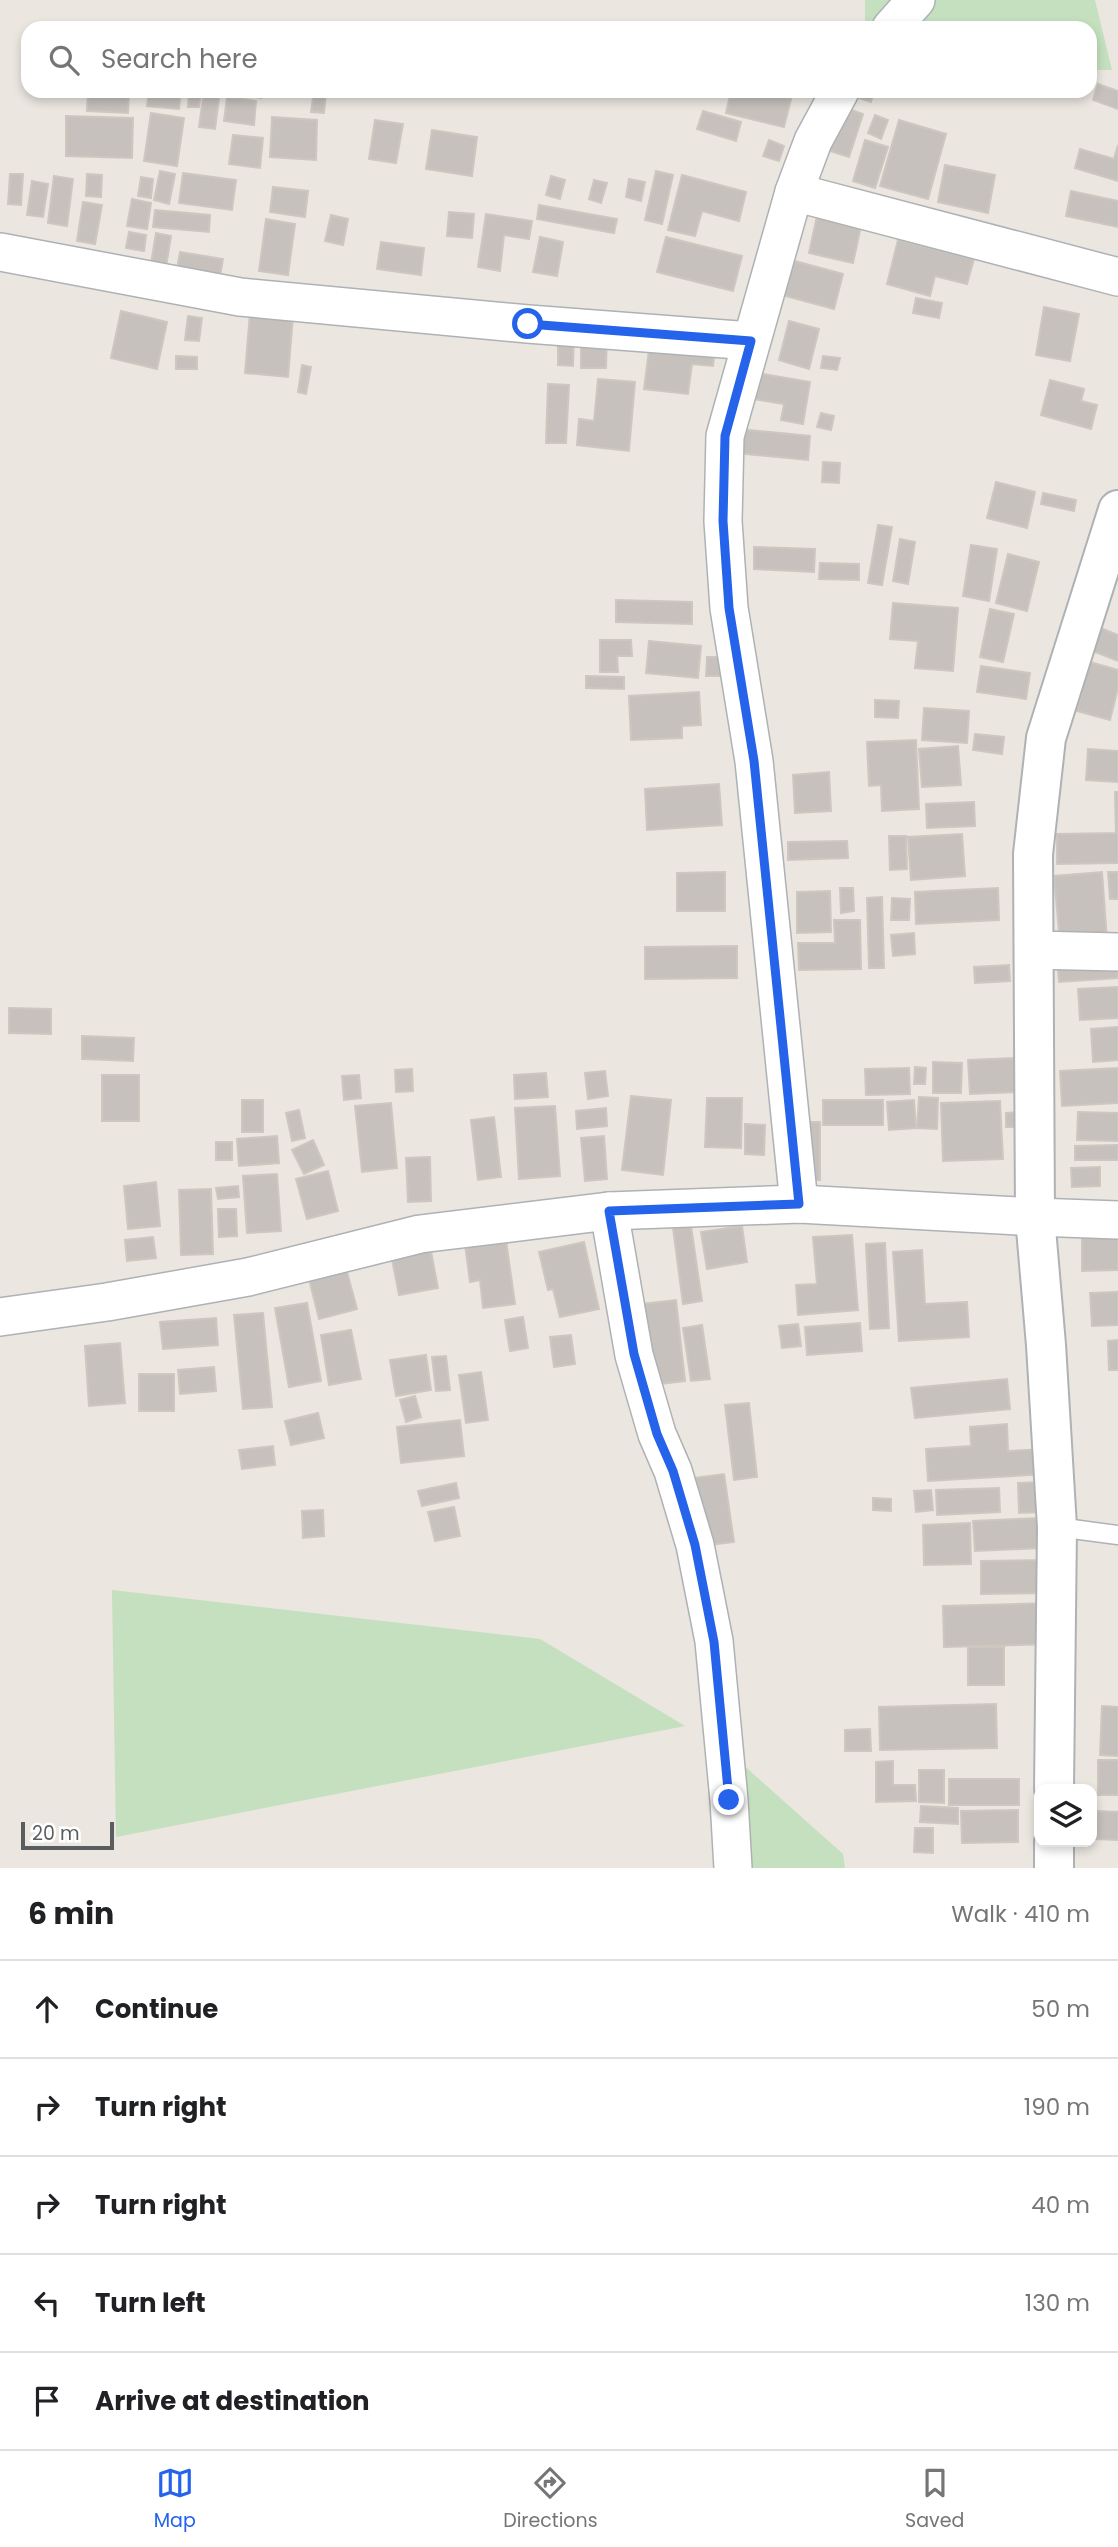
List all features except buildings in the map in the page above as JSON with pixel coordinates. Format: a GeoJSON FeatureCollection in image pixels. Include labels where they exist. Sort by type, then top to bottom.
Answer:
{"type":"FeatureCollection","features":[{"type":"Feature","properties":{"kind":"street"},"geometry":{"type":"LineString","coordinates":[[897,21],[916,0]]}},
{"type":"Feature","properties":{"kind":"street"},"geometry":{"type":"LineString","coordinates":[[799,1204],[754,761],[729,608],[723,521],[725,436],[794,192],[813,141],[836,98]]}},
{"type":"Feature","properties":{"kind":"street"},"geometry":{"type":"LineString","coordinates":[[794,192],[1118,277]]}},
{"type":"Feature","properties":{"kind":"street"},"geometry":{"type":"LineString","coordinates":[[0,252],[240,297],[528,324],[751,341]]}},
{"type":"Feature","properties":{"kind":"street"},"geometry":{"type":"LineString","coordinates":[[1054,1784],[1057,1527],[1035,1217],[1033,854],[1046,738],[1118,510]]}},
{"type":"Feature","properties":{"kind":"street"},"geometry":{"type":"LineString","coordinates":[[1034,950],[1118,951]]}},
{"type":"Feature","properties":{"kind":"street"},"geometry":{"type":"LineString","coordinates":[[0,1317],[107,1302],[248,1277],[420,1234],[609,1211],[799,1204],[1118,1220]]}},
{"type":"Feature","properties":{"kind":"street"},"geometry":{"type":"LineString","coordinates":[[609,1211],[634,1354],[657,1434],[673,1471],[695,1545],[714,1642],[733,1868]]}},
{"type":"Feature","properties":{"kind":"street"},"geometry":{"type":"LineString","coordinates":[[1054,1847],[1054,1868]]}},
{"type":"Feature","properties":{"kind":"lane"},"geometry":{"type":"LineString","coordinates":[[1057,1527],[1118,1535]]}},
{"type":"Feature","properties":{"kind":"green space"},"geometry":{"type":"Polygon","coordinates":[[[865,0],[1095,0],[1112,70],[1097,70],[1097,21],[865,21],[865,0]]]}},
{"type":"Feature","properties":{"kind":"green space"},"geometry":{"type":"Polygon","coordinates":[[[112,1590],[540,1639],[685,1726],[116,1837],[112,1590]]]}},
{"type":"Feature","properties":{"kind":"green space"},"geometry":{"type":"Polygon","coordinates":[[[731,1754],[843,1854],[845,1868],[736,1868],[731,1754]]]}},
{"type":"Feature","properties":{"kind":"route"},"geometry":{"type":"LineString","coordinates":[[528,324],[751,341],[725,436],[723,521],[729,608],[754,761],[799,1204],[609,1211],[634,1354],[657,1434],[673,1471],[695,1545],[714,1642],[729,1800]]}}]}
